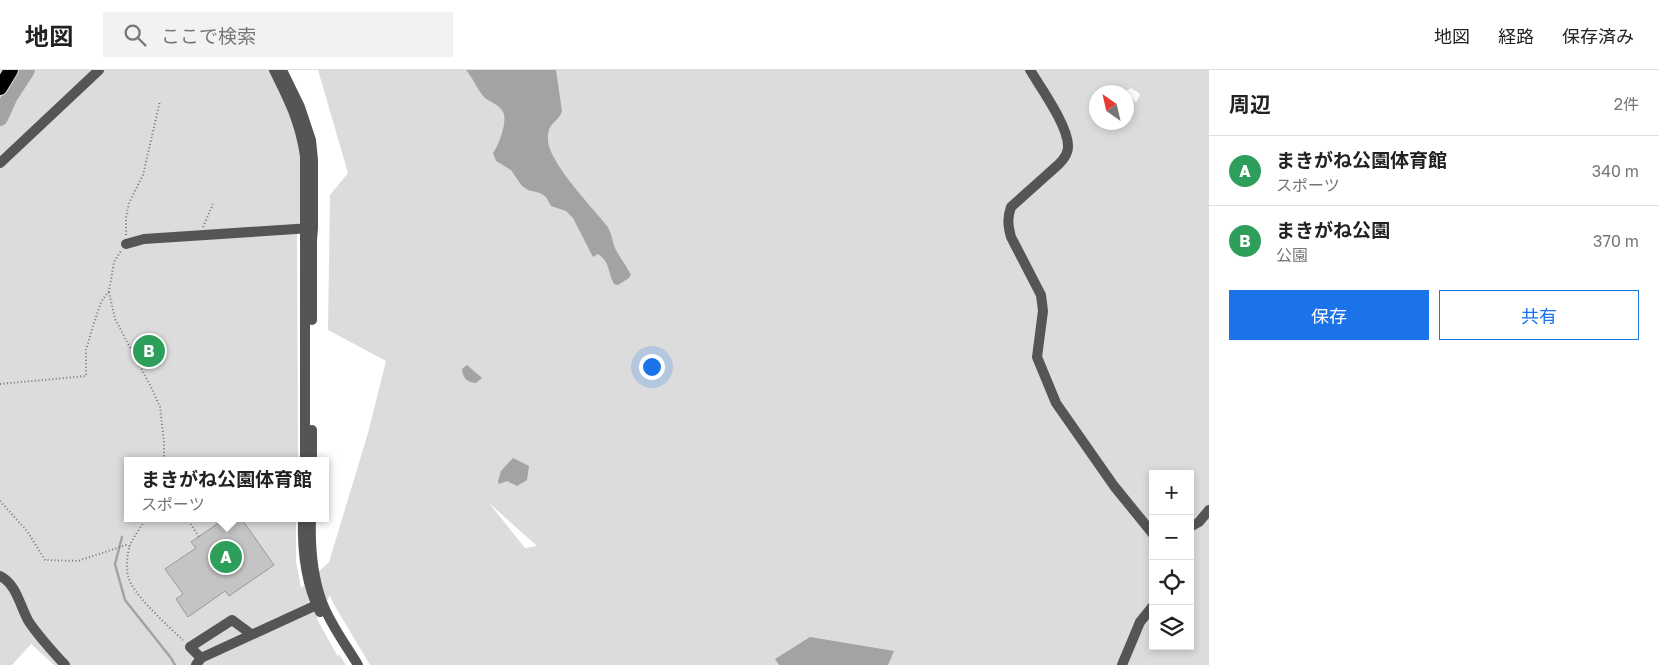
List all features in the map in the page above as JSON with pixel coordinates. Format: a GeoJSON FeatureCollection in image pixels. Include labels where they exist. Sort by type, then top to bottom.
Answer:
{"type":"FeatureCollection","features":[{"type":"Feature","properties":{"kind":"highway"},"geometry":{"type":"LineString","coordinates":[[0,88],[11,70]]}},
{"type":"Feature","properties":{"kind":"street"},"geometry":{"type":"LineString","coordinates":[[0,163],[99,70]]}},
{"type":"Feature","properties":{"kind":"street"},"geometry":{"type":"LineString","coordinates":[[274,70],[293,108],[303,137],[306,163],[312,240],[312,457]]}},
{"type":"Feature","properties":{"kind":"street"},"geometry":{"type":"LineString","coordinates":[[282,70],[300,107],[311,140],[313,160],[305,457]]}},
{"type":"Feature","properties":{"kind":"street"},"geometry":{"type":"LineString","coordinates":[[1030,70],[1058,118],[1067,137],[1068,149],[1065,157],[1059,164],[1011,207],[1008,216],[1011,237],[1041,295],[1043,311],[1037,358],[1056,403],[1114,486],[1149,529]]}},
{"type":"Feature","properties":{"kind":"street"},"geometry":{"type":"LineString","coordinates":[[126,244],[144,239],[310,228]]}},
{"type":"Feature","properties":{"kind":"street"},"geometry":{"type":"LineString","coordinates":[[1194,524],[1209,510]]}},
{"type":"Feature","properties":{"kind":"street"},"geometry":{"type":"LineString","coordinates":[[303,522],[306,574],[309,586],[350,665]]}},
{"type":"Feature","properties":{"kind":"street"},"geometry":{"type":"LineString","coordinates":[[310,522],[311,550],[319,604],[358,665]]}},
{"type":"Feature","properties":{"kind":"street"},"geometry":{"type":"LineString","coordinates":[[0,576],[12,585],[28,619],[40,638],[66,665]]}},
{"type":"Feature","properties":{"kind":"street"},"geometry":{"type":"LineString","coordinates":[[251,634],[232,620],[190,647],[198,661],[251,634],[319,604]]}},
{"type":"Feature","properties":{"kind":"street"},"geometry":{"type":"LineString","coordinates":[[1122,665],[1140,622],[1149,611]]}},
{"type":"Feature","properties":{"kind":"path"},"geometry":{"type":"LineString","coordinates":[[160,101],[143,175],[127,210],[126,244],[114,262],[109,291],[115,319],[160,407],[164,457]]}},
{"type":"Feature","properties":{"kind":"path"},"geometry":{"type":"LineString","coordinates":[[199,236],[213,204]]}},
{"type":"Feature","properties":{"kind":"path"},"geometry":{"type":"LineString","coordinates":[[0,384],[86,376],[86,350],[101,302],[109,291]]}},
{"type":"Feature","properties":{"kind":"path"},"geometry":{"type":"LineString","coordinates":[[0,501],[27,531],[45,560],[78,562],[126,545],[130,546]]}},
{"type":"Feature","properties":{"kind":"path"},"geometry":{"type":"LineString","coordinates":[[144,522],[130,546],[128,576],[137,592],[190,647]]}},
{"type":"Feature","properties":{"kind":"path"},"geometry":{"type":"LineString","coordinates":[[190,522],[199,537]]}},
{"type":"Feature","properties":{"kind":"shaded area"},"geometry":{"type":"Polygon","coordinates":[[[0,70],[270,70],[290,109],[300,142],[303,217],[299,223],[297,237],[298,457],[124,457],[124,522],[296,522],[296,561],[301,588],[329,562],[368,433],[386,361],[328,330],[330,195],[348,173],[318,70],[1209,70],[1209,665],[370,665],[330,595],[317,619],[338,657],[339,654],[346,665],[54,665],[31,644],[12,665],[0,665],[0,70]],[[489,503],[525,548],[537,546],[489,503]]]}},
{"type":"Feature","properties":{"kind":"shaded area"},"geometry":{"type":"Polygon","coordinates":[[[466,70],[556,70],[562,111],[549,130],[548,141],[550,150],[564,173],[609,229],[615,248],[631,275],[629,278],[618,285],[614,284],[607,264],[598,254],[593,257],[573,218],[566,211],[551,206],[546,197],[540,193],[528,190],[522,186],[511,170],[496,161],[493,153],[502,132],[503,112],[484,97],[466,70]]]}},
{"type":"Feature","properties":{"kind":"shaded area"},"geometry":{"type":"Polygon","coordinates":[[[467,365],[482,378],[476,383],[467,381],[463,375],[462,369],[467,365]]]}},
{"type":"Feature","properties":{"kind":"shaded area"},"geometry":{"type":"Polygon","coordinates":[[[513,458],[529,466],[527,480],[517,486],[507,481],[499,484],[501,471],[513,458]]]}},
{"type":"Feature","properties":{"kind":"shaded area"},"geometry":{"type":"Polygon","coordinates":[[[810,637],[894,651],[888,665],[779,665],[775,659],[810,637]]]}},
{"type":"Feature","properties":{"kind":"building"},"geometry":{"type":"Polygon","coordinates":[[[220,522],[244,522],[274,565],[229,596],[225,591],[188,617],[176,599],[183,594],[165,569],[196,548],[191,542],[220,522]]]}},
{"type":"Feature","properties":{"kind":"waterway"},"geometry":{"type":"LineString","coordinates":[[0,118],[10,96],[27,70]]}},
{"type":"Feature","properties":{"kind":"waterway"},"geometry":{"type":"LineString","coordinates":[[122,537],[115,564],[125,600],[175,665]]}},
{"type":"Feature","properties":{"kind":"place","name":"まきがね公園"},"geometry":{"type":"Point","coordinates":[149,351]}},
{"type":"Feature","properties":{"kind":"place","name":"まきがね公園体育館"},"geometry":{"type":"Point","coordinates":[226,557]}}]}
